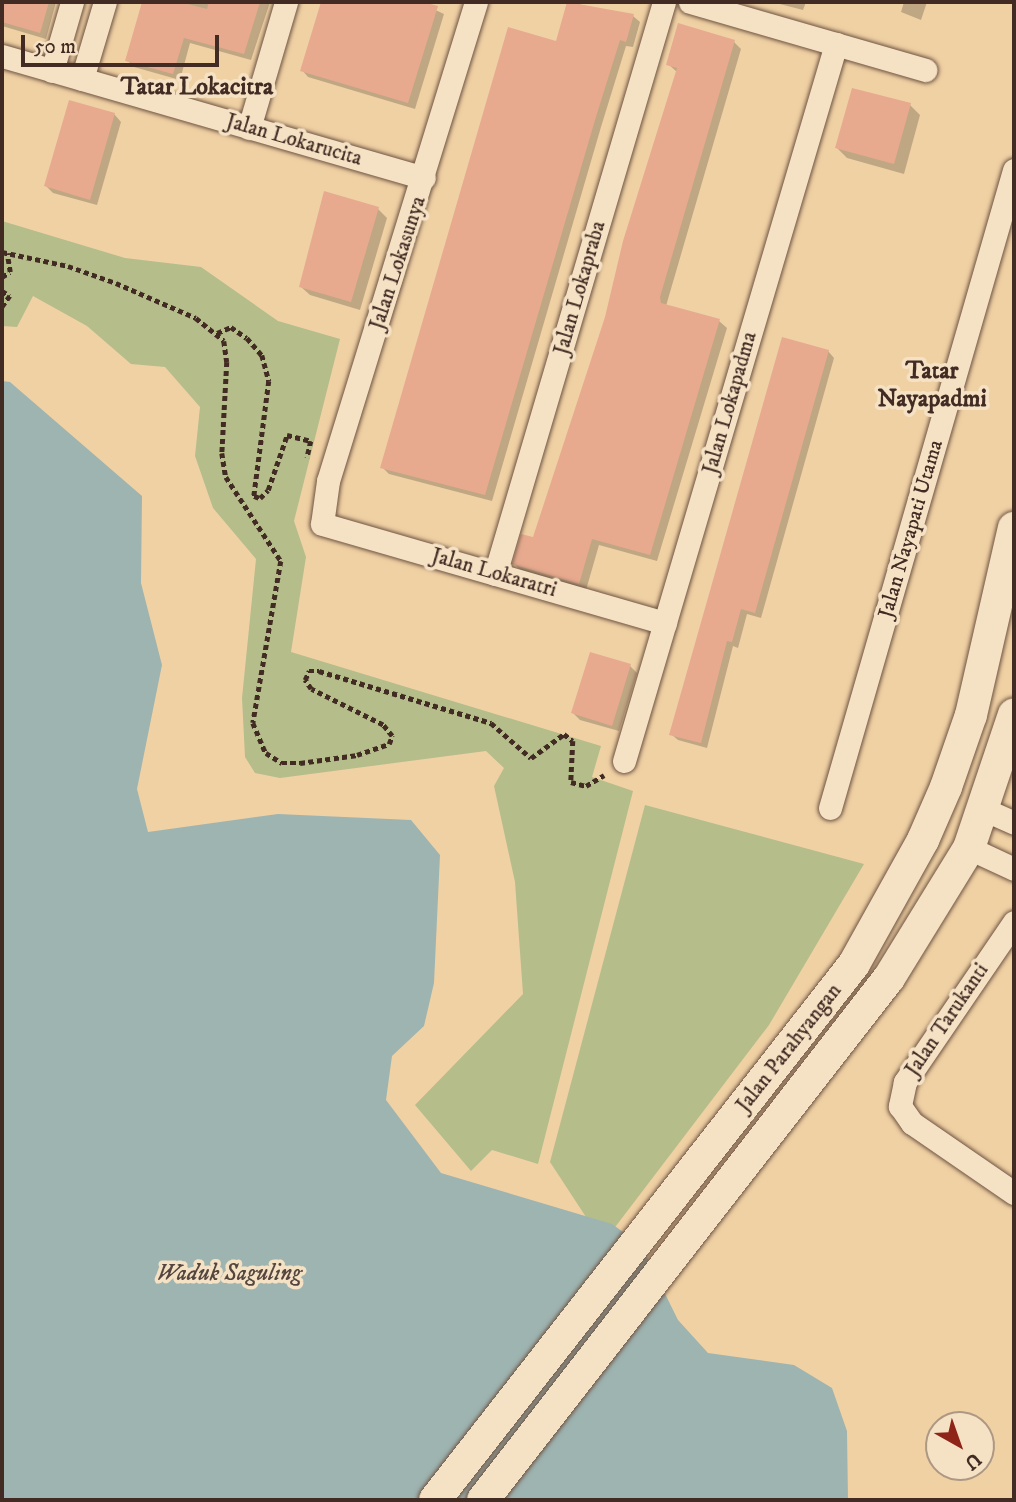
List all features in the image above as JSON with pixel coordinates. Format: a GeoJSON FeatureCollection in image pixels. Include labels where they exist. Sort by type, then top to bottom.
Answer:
{"type":"FeatureCollection","features":[{"type":"Feature","properties":{"kind":"main road","name":"Jalan Parahyangan"},"geometry":{"type":"LineString","coordinates":[[435,1500],[854,964],[894,893],[946,787],[971,715],[1014,528]]}},
{"type":"Feature","properties":{"kind":"main road","name":"Jalan Parahyangan"},"geometry":{"type":"LineString","coordinates":[[483,1500],[845,1039],[896,968],[969,848],[1014,714]]}},
{"type":"Feature","properties":{"kind":"street"},"geometry":{"type":"LineString","coordinates":[[52,71],[72,2]]}},
{"type":"Feature","properties":{"kind":"street"},"geometry":{"type":"LineString","coordinates":[[82,79],[105,2]]}},
{"type":"Feature","properties":{"kind":"street"},"geometry":{"type":"LineString","coordinates":[[249,128],[286,2]]}},
{"type":"Feature","properties":{"kind":"street","name":"Jalan Lokasunya"},"geometry":{"type":"LineString","coordinates":[[322,524],[328,481],[424,178],[476,2]]}},
{"type":"Feature","properties":{"kind":"street","name":"Jalan Lokapraba"},"geometry":{"type":"LineString","coordinates":[[495,574],[664,2]]}},
{"type":"Feature","properties":{"kind":"street"},"geometry":{"type":"LineString","coordinates":[[690,2],[925,70]]}},
{"type":"Feature","properties":{"kind":"street","name":"Jalan Lokapadma"},"geometry":{"type":"LineString","coordinates":[[624,761],[836,44]]}},
{"type":"Feature","properties":{"kind":"street","name":"Jalan Lokarucita"},"geometry":{"type":"LineString","coordinates":[[2,56],[424,178]]}},
{"type":"Feature","properties":{"kind":"street","name":"Jalan Nayapati Utama"},"geometry":{"type":"LineString","coordinates":[[830,808],[1014,170]]}},
{"type":"Feature","properties":{"kind":"street","name":"Jalan Lokaratri"},"geometry":{"type":"LineString","coordinates":[[322,524],[665,623]]}},
{"type":"Feature","properties":{"kind":"street"},"geometry":{"type":"LineString","coordinates":[[983,809],[1014,823]]}},
{"type":"Feature","properties":{"kind":"street"},"geometry":{"type":"LineString","coordinates":[[969,848],[1014,869]]}},
{"type":"Feature","properties":{"kind":"street","name":"Jalan Tarukanti"},"geometry":{"type":"LineString","coordinates":[[1014,922],[905,1082],[900,1106],[912,1123],[1014,1194]]}},
{"type":"Feature","properties":{"kind":"path"},"geometry":{"type":"LineString","coordinates":[[2,277],[10,272],[5,253],[68,266],[116,283],[196,318],[217,333],[226,350],[222,436],[226,477],[281,561],[253,723],[266,752],[282,762],[300,763],[357,755],[389,744],[392,736],[383,725],[311,689],[304,681],[309,671],[319,671],[415,696],[491,723],[531,758],[564,734],[573,741],[568,777],[578,786],[589,785],[624,761]]}},
{"type":"Feature","properties":{"kind":"path"},"geometry":{"type":"LineString","coordinates":[[2,291],[10,296],[2,307]]}},
{"type":"Feature","properties":{"kind":"path"},"geometry":{"type":"LineString","coordinates":[[217,333],[230,327],[247,338],[262,355],[269,380],[254,496],[260,498],[268,490],[287,435],[311,441],[304,471],[328,481]]}},
{"type":"Feature","properties":{"kind":"green space"},"geometry":{"type":"Polygon","coordinates":[[[2,221],[125,258],[201,267],[278,321],[340,339],[294,521],[306,557],[291,652],[601,746],[592,777],[633,791],[538,1164],[492,1150],[471,1171],[415,1105],[523,994],[515,882],[494,786],[504,768],[486,751],[280,778],[255,773],[245,757],[242,698],[256,559],[213,508],[195,456],[200,407],[165,367],[131,364],[87,326],[33,296],[17,327],[2,326],[2,221]]]}},
{"type":"Feature","properties":{"kind":"green space"},"geometry":{"type":"Polygon","coordinates":[[[645,805],[864,864],[769,1025],[603,1243],[550,1162],[645,805]]]}},
{"type":"Feature","properties":{"kind":"water","name":"Waduk Saguling"},"geometry":{"type":"Polygon","coordinates":[[[2,381],[10,382],[142,496],[141,583],[162,665],[137,789],[148,832],[278,814],[411,820],[440,855],[434,983],[424,1026],[392,1056],[386,1100],[441,1173],[612,1224],[641,1245],[678,1320],[708,1353],[794,1365],[832,1388],[847,1431],[848,1500],[2,1500],[2,381]]]}},
{"type":"Feature","properties":{"kind":"building"},"geometry":{"type":"Polygon","coordinates":[[[2,2],[49,2],[40,33],[2,22],[2,2]]]}},
{"type":"Feature","properties":{"kind":"building"},"geometry":{"type":"Polygon","coordinates":[[[142,2],[180,2],[207,9],[209,2],[260,2],[244,54],[184,38],[173,74],[125,61],[142,2]]]}},
{"type":"Feature","properties":{"kind":"building"},"geometry":{"type":"Polygon","coordinates":[[[321,2],[423,2],[438,6],[408,103],[300,71],[321,2]]]}},
{"type":"Feature","properties":{"kind":"building"},"geometry":{"type":"Polygon","coordinates":[[[567,2],[634,14],[626,42],[620,40],[595,120],[485,495],[380,468],[508,27],[556,41],[567,2]]]}},
{"type":"Feature","properties":{"kind":"building"},"geometry":{"type":"Polygon","coordinates":[[[678,23],[735,40],[660,297],[661,303],[720,319],[650,555],[592,539],[579,584],[512,564],[521,534],[533,537],[605,317],[623,241],[677,68],[666,65],[678,23]]]}},
{"type":"Feature","properties":{"kind":"building"},"geometry":{"type":"Polygon","coordinates":[[[852,88],[911,103],[894,164],[835,148],[852,88]]]}},
{"type":"Feature","properties":{"kind":"building"},"geometry":{"type":"Polygon","coordinates":[[[69,100],[115,113],[90,200],[44,186],[69,100]]]}},
{"type":"Feature","properties":{"kind":"building"},"geometry":{"type":"Polygon","coordinates":[[[324,191],[379,207],[351,302],[299,287],[324,191]]]}},
{"type":"Feature","properties":{"kind":"building"},"geometry":{"type":"Polygon","coordinates":[[[782,337],[829,350],[755,613],[741,609],[732,642],[727,641],[701,743],[669,735],[782,337]]]}},
{"type":"Feature","properties":{"kind":"building"},"geometry":{"type":"Polygon","coordinates":[[[590,652],[631,664],[612,726],[571,713],[590,652]]]}},
{"type":"Feature","properties":{"kind":"district","name":"Tatar Lokacitra"},"geometry":{"type":"Point","coordinates":[197,88]}},
{"type":"Feature","properties":{"kind":"district","name":"Tatar Nayapadmi"},"geometry":{"type":"Point","coordinates":[932,386]}}]}
